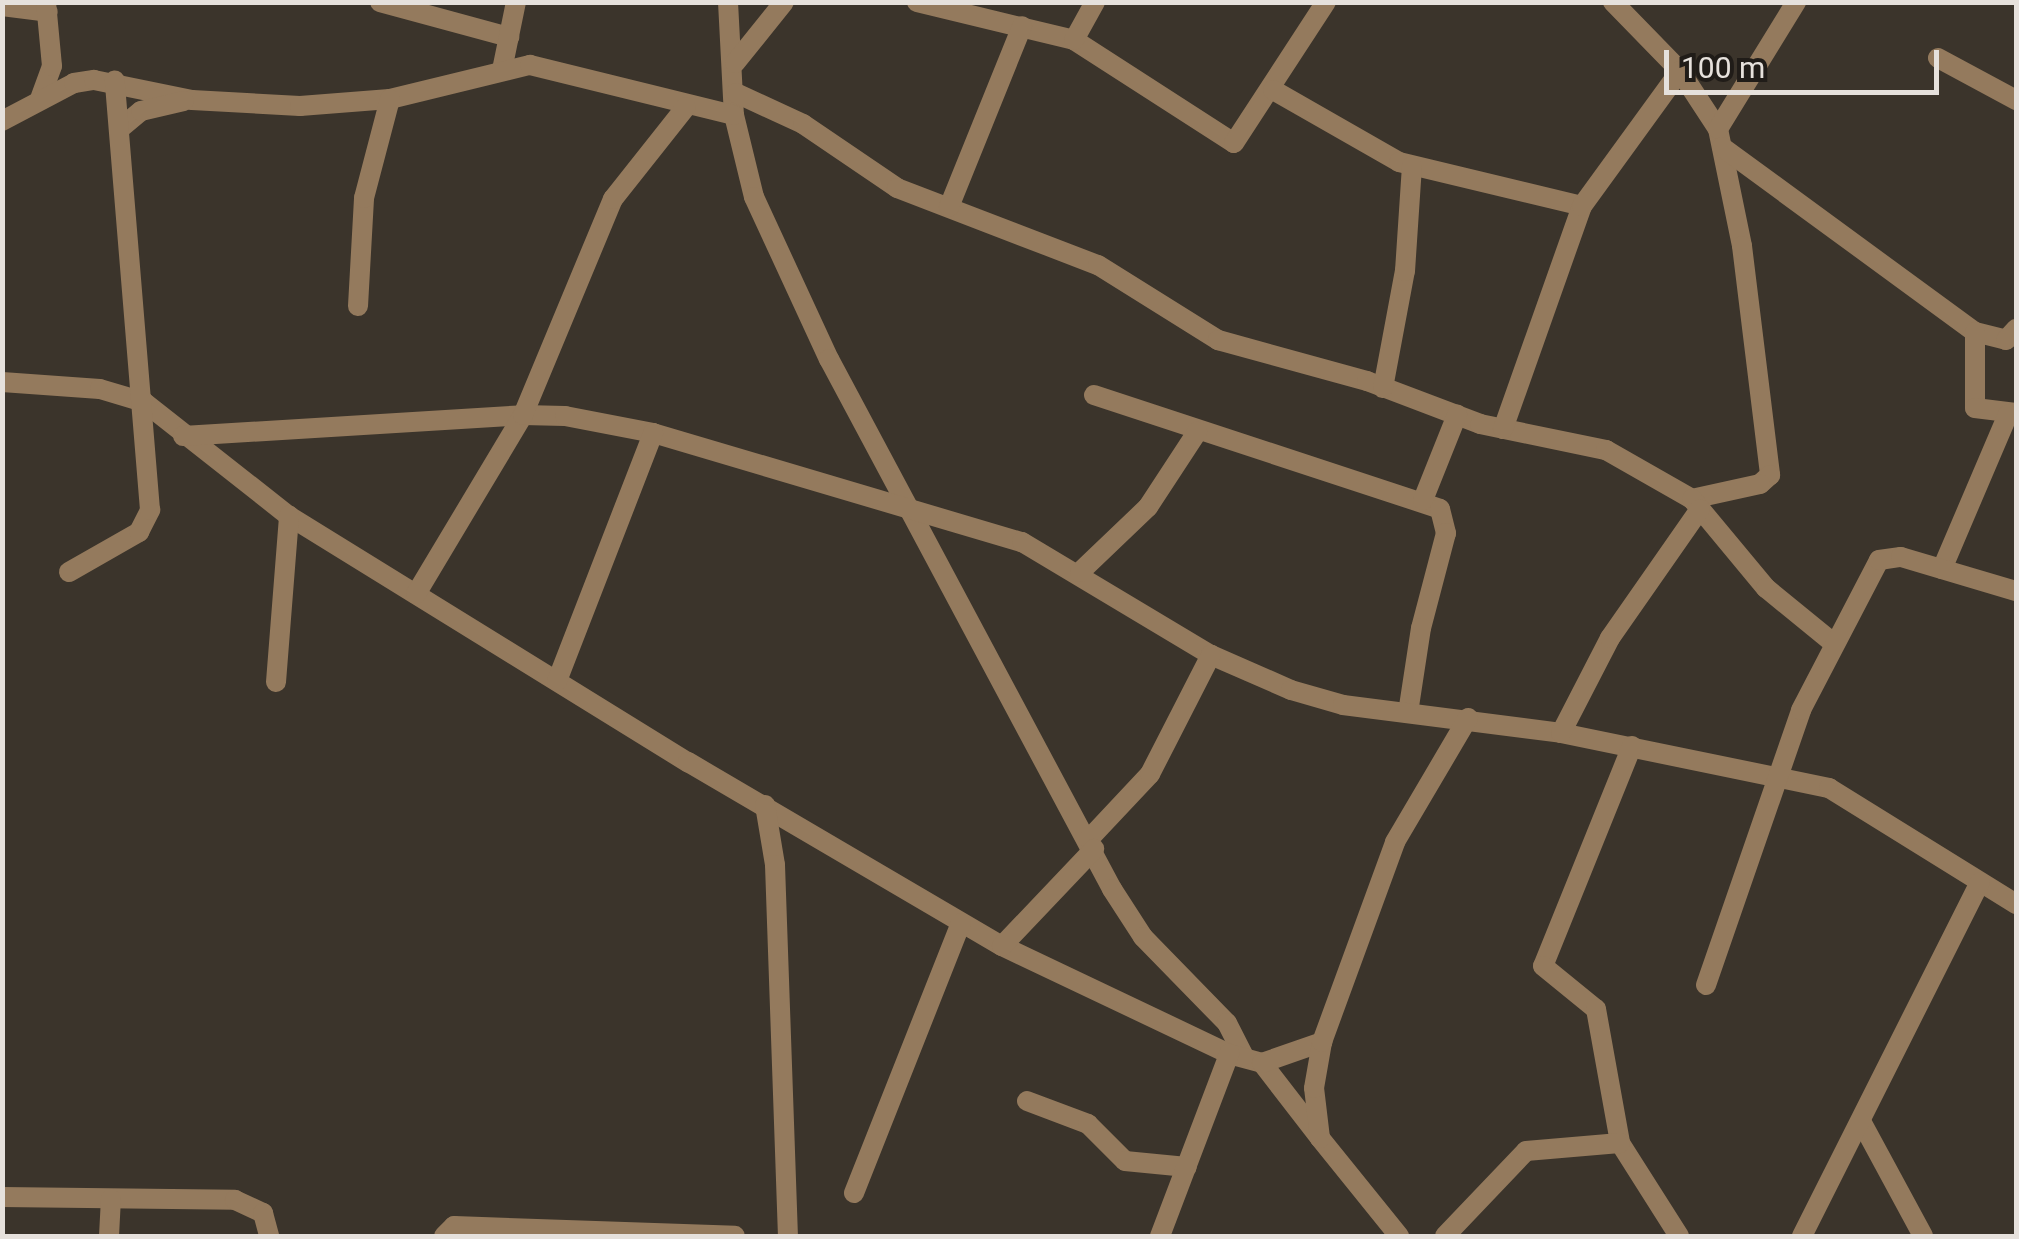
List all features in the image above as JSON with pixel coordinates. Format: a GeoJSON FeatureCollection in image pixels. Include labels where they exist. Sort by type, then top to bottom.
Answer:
{"type":"FeatureCollection","features":[{"type":"Feature","properties":{"kind":"street"},"geometry":{"type":"LineString","coordinates":[[380,2],[509,37]]}},
{"type":"Feature","properties":{"kind":"street"},"geometry":{"type":"LineString","coordinates":[[502,70],[516,2]]}},
{"type":"Feature","properties":{"kind":"street"},"geometry":{"type":"LineString","coordinates":[[728,2],[735,63],[734,115],[767,230],[1091,844],[1143,938],[1227,1024],[1245,1057],[1320,1138],[1398,1236]]}},
{"type":"Feature","properties":{"kind":"street"},"geometry":{"type":"LineString","coordinates":[[735,63],[784,2]]}},
{"type":"Feature","properties":{"kind":"street"},"geometry":{"type":"LineString","coordinates":[[917,2],[1074,40],[1110,58],[1228,141],[1239,140],[1326,2]]}},
{"type":"Feature","properties":{"kind":"street"},"geometry":{"type":"LineString","coordinates":[[1074,40],[1094,2]]}},
{"type":"Feature","properties":{"kind":"street"},"geometry":{"type":"LineString","coordinates":[[1613,2],[1680,71],[1720,138],[1975,332],[2006,340],[2016,329]]}},
{"type":"Feature","properties":{"kind":"street"},"geometry":{"type":"LineString","coordinates":[[1561,733],[1610,638],[1696,504],[1760,484],[1770,475],[1720,138],[1796,2]]}},
{"type":"Feature","properties":{"kind":"street"},"geometry":{"type":"LineString","coordinates":[[2,6],[47,7],[52,66],[40,99]]}},
{"type":"Feature","properties":{"kind":"street"},"geometry":{"type":"LineString","coordinates":[[949,207],[1022,26]]}},
{"type":"Feature","properties":{"kind":"street"},"geometry":{"type":"LineString","coordinates":[[1938,58],[2016,100]]}},
{"type":"Feature","properties":{"kind":"street"},"geometry":{"type":"LineString","coordinates":[[52,66],[74,83]]}},
{"type":"Feature","properties":{"kind":"street"},"geometry":{"type":"LineString","coordinates":[[123,126],[163,102],[300,106],[390,99],[502,70],[562,70],[686,107],[734,115]]}},
{"type":"Feature","properties":{"kind":"street"},"geometry":{"type":"LineString","coordinates":[[1503,430],[1582,206],[1680,71]]}},
{"type":"Feature","properties":{"kind":"street"},"geometry":{"type":"LineString","coordinates":[[69,572],[138,532],[150,510],[123,126],[114,80]]}},
{"type":"Feature","properties":{"kind":"street"},"geometry":{"type":"LineString","coordinates":[[2,121],[74,83],[114,80],[192,100]]}},
{"type":"Feature","properties":{"kind":"street"},"geometry":{"type":"LineString","coordinates":[[1273,90],[1412,166],[1582,206]]}},
{"type":"Feature","properties":{"kind":"street"},"geometry":{"type":"LineString","coordinates":[[736,92],[804,124],[870,174],[1098,265],[1218,340],[1383,388],[1503,430],[1582,441],[1696,504],[1766,588],[1832,642]]}},
{"type":"Feature","properties":{"kind":"street"},"geometry":{"type":"LineString","coordinates":[[358,306],[364,198],[390,99]]}},
{"type":"Feature","properties":{"kind":"street"},"geometry":{"type":"LineString","coordinates":[[416,594],[523,416],[613,198],[686,107]]}},
{"type":"Feature","properties":{"kind":"street"},"geometry":{"type":"LineString","coordinates":[[1383,388],[1405,271],[1412,166]]}},
{"type":"Feature","properties":{"kind":"street"},"geometry":{"type":"LineString","coordinates":[[1942,569],[2012,413],[1975,408],[1975,332]]}},
{"type":"Feature","properties":{"kind":"street"},"geometry":{"type":"LineString","coordinates":[[2,382],[100,389],[144,402],[288,516],[556,681],[1002,946],[1245,1057],[1322,1042]]}},
{"type":"Feature","properties":{"kind":"street"},"geometry":{"type":"LineString","coordinates":[[1094,395],[1197,432],[1440,508],[1446,532],[1420,628],[1408,713]]}},
{"type":"Feature","properties":{"kind":"street"},"geometry":{"type":"LineString","coordinates":[[1423,500],[1457,415]]}},
{"type":"Feature","properties":{"kind":"street"},"geometry":{"type":"LineString","coordinates":[[183,436],[523,416],[566,416],[653,433],[910,505],[1022,542],[1080,572],[1211,656],[1291,690],[1408,713],[1561,733],[1776,773],[1858,801],[2016,904]]}},
{"type":"Feature","properties":{"kind":"street"},"geometry":{"type":"LineString","coordinates":[[1080,572],[1148,507],[1197,432]]}},
{"type":"Feature","properties":{"kind":"street"},"geometry":{"type":"LineString","coordinates":[[556,681],[653,433]]}},
{"type":"Feature","properties":{"kind":"street"},"geometry":{"type":"LineString","coordinates":[[276,682],[288,516]]}},
{"type":"Feature","properties":{"kind":"street"},"geometry":{"type":"LineString","coordinates":[[1706,985],[1776,773],[1832,642],[1879,560],[1890,554],[2016,591]]}},
{"type":"Feature","properties":{"kind":"street"},"geometry":{"type":"LineString","coordinates":[[1002,946],[1150,774],[1211,656]]}},
{"type":"Feature","properties":{"kind":"street"},"geometry":{"type":"LineString","coordinates":[[1320,1138],[1314,1088],[1322,1042],[1395,842],[1468,718]]}},
{"type":"Feature","properties":{"kind":"street"},"geometry":{"type":"LineString","coordinates":[[1632,746],[1543,966],[1596,1009],[1620,1144],[1678,1236]]}},
{"type":"Feature","properties":{"kind":"street"},"geometry":{"type":"LineString","coordinates":[[764,805],[775,865],[788,1236]]}},
{"type":"Feature","properties":{"kind":"street"},"geometry":{"type":"LineString","coordinates":[[1802,1236],[1980,882]]}},
{"type":"Feature","properties":{"kind":"street"},"geometry":{"type":"LineString","coordinates":[[854,1192],[961,922]]}},
{"type":"Feature","properties":{"kind":"street"},"geometry":{"type":"LineString","coordinates":[[1160,1236],[1186,1167],[1245,1057]]}},
{"type":"Feature","properties":{"kind":"street"},"geometry":{"type":"LineString","coordinates":[[1028,1101],[1088,1124],[1125,1161],[1186,1167]]}},
{"type":"Feature","properties":{"kind":"street"},"geometry":{"type":"LineString","coordinates":[[1862,1123],[1923,1236]]}},
{"type":"Feature","properties":{"kind":"street"},"geometry":{"type":"LineString","coordinates":[[1445,1236],[1526,1151],[1620,1144]]}},
{"type":"Feature","properties":{"kind":"street"},"geometry":{"type":"LineString","coordinates":[[2,1196],[235,1200],[263,1213],[269,1236]]}},
{"type":"Feature","properties":{"kind":"street"},"geometry":{"type":"LineString","coordinates":[[108,1236],[112,1199]]}},
{"type":"Feature","properties":{"kind":"street"},"geometry":{"type":"LineString","coordinates":[[444,1236],[454,1226],[735,1236]]}}]}
